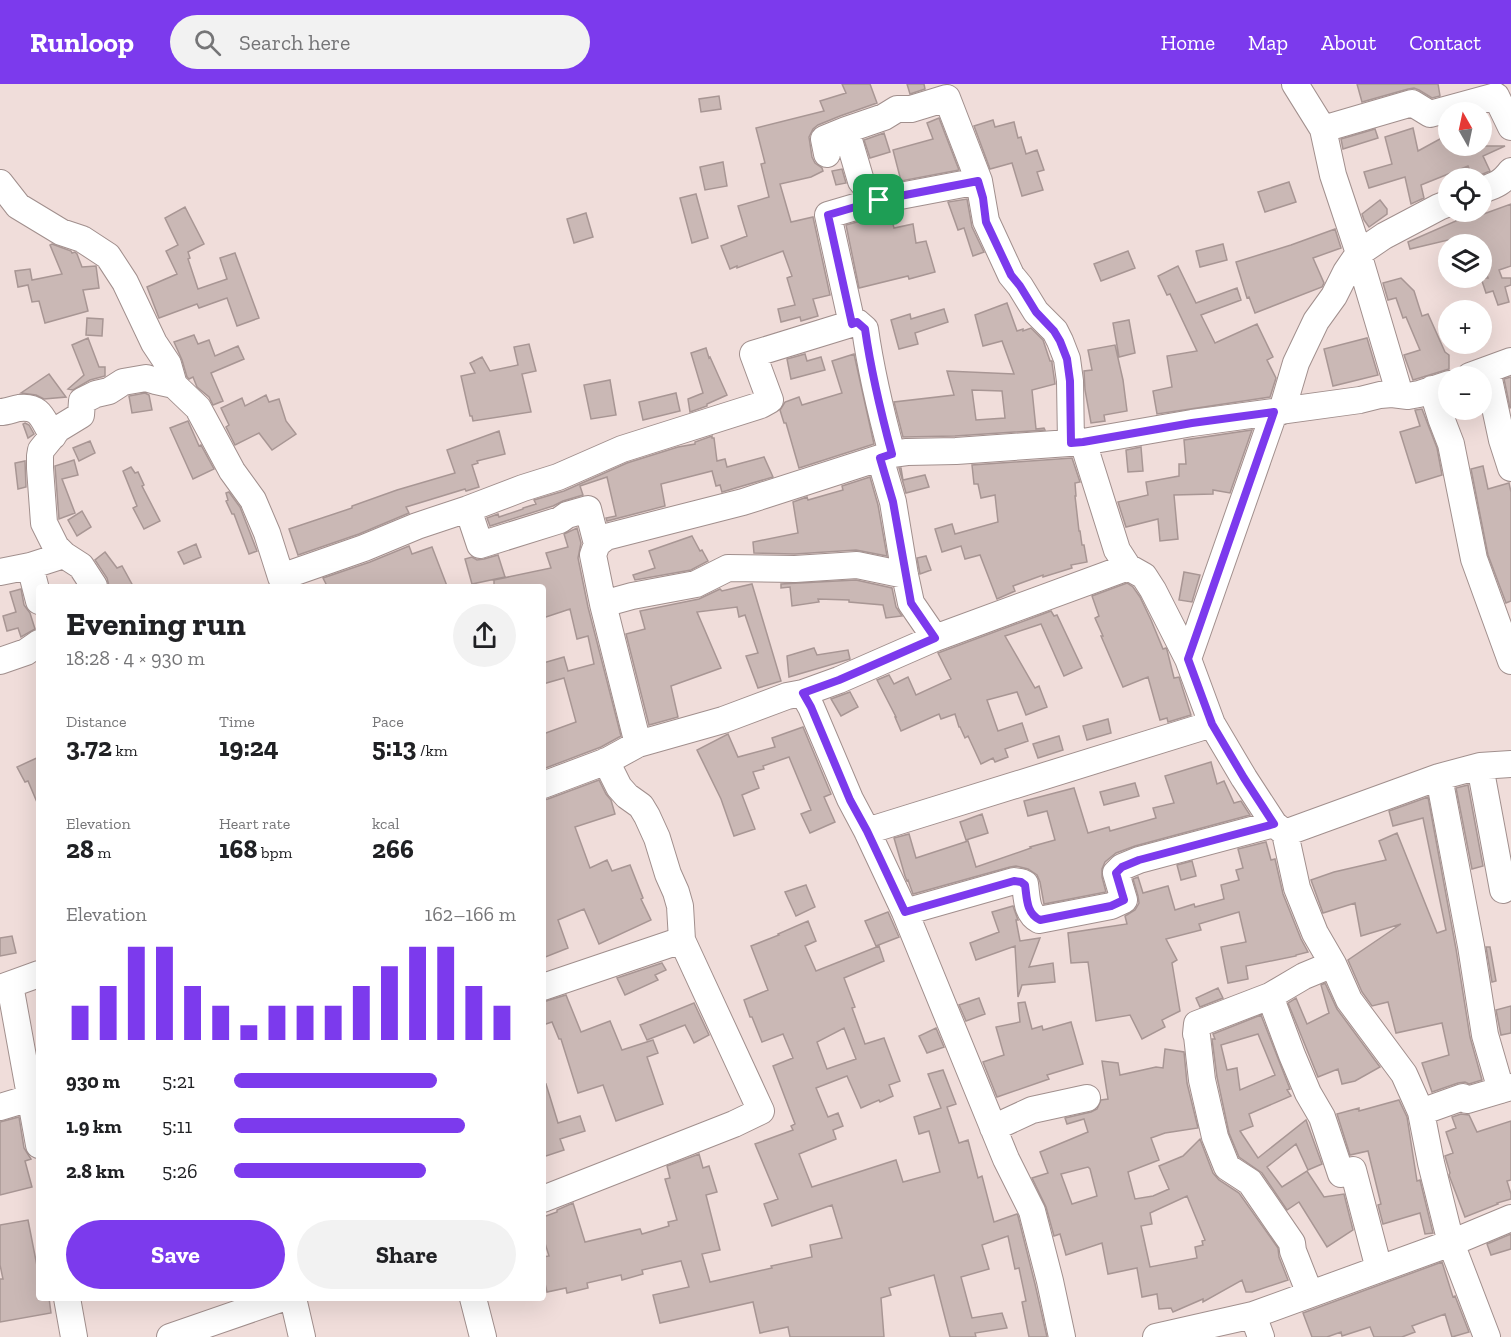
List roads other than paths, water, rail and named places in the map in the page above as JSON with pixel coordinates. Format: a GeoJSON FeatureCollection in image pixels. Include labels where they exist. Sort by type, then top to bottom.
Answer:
{"type":"FeatureCollection","features":[{"type":"Feature","properties":{"kind":"street"},"geometry":{"type":"LineString","coordinates":[[1295,84],[1323,129],[1333,175],[1359,253],[1400,394]]}},
{"type":"Feature","properties":{"kind":"street"},"geometry":{"type":"LineString","coordinates":[[1323,129],[1412,104],[1431,114],[1496,96],[1511,127]]}},
{"type":"Feature","properties":{"kind":"street"},"geometry":{"type":"LineString","coordinates":[[828,154],[824,139],[884,117],[897,109],[911,109],[947,98],[978,181],[986,222],[1011,275],[1036,312],[1054,331],[1067,359],[1077,442],[1117,550],[1128,567],[1144,576],[1154,590],[1188,659],[1212,724],[1244,778],[1280,829],[1297,888],[1349,1000],[1404,1074],[1421,1112],[1451,1243],[1487,1337]]}},
{"type":"Feature","properties":{"kind":"street"},"geometry":{"type":"LineString","coordinates":[[846,130],[861,181],[879,200]]}},
{"type":"Feature","properties":{"kind":"street"},"geometry":{"type":"LineString","coordinates":[[1492,186],[1504,180],[1511,171]]}},
{"type":"Feature","properties":{"kind":"street"},"geometry":{"type":"LineString","coordinates":[[852,324],[828,215],[879,200],[978,181]]}},
{"type":"Feature","properties":{"kind":"street"},"geometry":{"type":"LineString","coordinates":[[0,183],[18,206],[61,232],[82,239],[108,256],[130,292],[154,343],[168,364],[174,385],[198,408],[232,471],[253,500],[267,533],[283,582],[417,526],[558,477],[622,449],[761,405],[770,399],[753,354],[857,322],[865,329],[911,603],[935,638]]}},
{"type":"Feature","properties":{"kind":"street"},"geometry":{"type":"LineString","coordinates":[[1188,659],[1277,412],[1283,407],[1296,363],[1316,321],[1334,296],[1359,253],[1384,236],[1438,208]]}},
{"type":"Feature","properties":{"kind":"street"},"geometry":{"type":"LineString","coordinates":[[1492,368],[1511,361]]}},
{"type":"Feature","properties":{"kind":"street"},"geometry":{"type":"LineString","coordinates":[[93,584],[81,566],[56,547],[44,524],[40,456],[42,450],[58,429],[81,415],[82,401],[96,394],[109,391],[123,382],[146,378],[174,385]]}},
{"type":"Feature","properties":{"kind":"street"},"geometry":{"type":"LineString","coordinates":[[638,744],[593,555],[597,544],[606,537],[743,502],[886,456],[908,452],[956,451],[1077,442],[1192,423],[1360,400],[1392,393],[1408,396],[1438,388]]}},
{"type":"Feature","properties":{"kind":"street"},"geometry":{"type":"LineString","coordinates":[[0,412],[31,408],[39,413],[53,436]]}},
{"type":"Feature","properties":{"kind":"street"},"geometry":{"type":"LineString","coordinates":[[1492,412],[1511,468]]}},
{"type":"Feature","properties":{"kind":"street"},"geometry":{"type":"LineString","coordinates":[[1442,420],[1451,444],[1474,559],[1511,661]]}},
{"type":"Feature","properties":{"kind":"street"},"geometry":{"type":"LineString","coordinates":[[468,509],[480,545],[588,509],[597,544]]}},
{"type":"Feature","properties":{"kind":"street"},"geometry":{"type":"LineString","coordinates":[[0,572],[30,566],[64,555]]}},
{"type":"Feature","properties":{"kind":"street"},"geometry":{"type":"LineString","coordinates":[[603,604],[696,584],[728,568],[795,569],[857,565],[905,575]]}},
{"type":"Feature","properties":{"kind":"street"},"geometry":{"type":"LineString","coordinates":[[30,566],[36,590]]}},
{"type":"Feature","properties":{"kind":"street"},"geometry":{"type":"LineString","coordinates":[[546,784],[606,761],[638,744],[723,720],[787,696],[803,693],[839,680],[935,638],[1128,567]]}},
{"type":"Feature","properties":{"kind":"street"},"geometry":{"type":"LineString","coordinates":[[0,661],[26,652],[36,645]]}},
{"type":"Feature","properties":{"kind":"street"},"geometry":{"type":"LineString","coordinates":[[803,693],[814,713],[850,800],[905,912],[1005,1159],[1032,1211],[1062,1337]]}},
{"type":"Feature","properties":{"kind":"street"},"geometry":{"type":"LineString","coordinates":[[867,831],[1212,724]]}},
{"type":"Feature","properties":{"kind":"street"},"geometry":{"type":"LineString","coordinates":[[546,1198],[734,1124],[761,1111],[682,940],[680,906],[657,838],[641,806],[619,787],[606,761]]}},
{"type":"Feature","properties":{"kind":"street"},"geometry":{"type":"LineString","coordinates":[[905,912],[1014,881],[1025,885],[1030,912],[1040,920],[1111,906],[1124,900],[1116,873],[1122,867],[1139,860],[1280,829],[1438,777],[1480,766],[1511,764]]}},
{"type":"Feature","properties":{"kind":"street"},"geometry":{"type":"LineString","coordinates":[[1480,766],[1503,890]]}},
{"type":"Feature","properties":{"kind":"street"},"geometry":{"type":"LineString","coordinates":[[1421,1112],[1463,1097],[1467,1100],[1506,1089],[1485,1035],[1471,946],[1438,777]]}},
{"type":"Feature","properties":{"kind":"street"},"geometry":{"type":"LineString","coordinates":[[546,986],[682,940]]}},
{"type":"Feature","properties":{"kind":"street"},"geometry":{"type":"LineString","coordinates":[[1310,1294],[1292,1243],[1250,1182],[1227,1167],[1215,1137],[1202,1080],[1196,1034],[1197,1024],[1270,996],[1304,976],[1333,964]]}},
{"type":"Feature","properties":{"kind":"street"},"geometry":{"type":"LineString","coordinates":[[36,975],[5,986],[36,1129]]}},
{"type":"Feature","properties":{"kind":"street"},"geometry":{"type":"LineString","coordinates":[[1270,996],[1308,1093],[1322,1117],[1341,1174],[1353,1170],[1379,1269]]}},
{"type":"Feature","properties":{"kind":"street"},"geometry":{"type":"LineString","coordinates":[[0,1107],[30,1098]]}},
{"type":"Feature","properties":{"kind":"street"},"geometry":{"type":"LineString","coordinates":[[993,1128],[1032,1110],[1087,1098]]}},
{"type":"Feature","properties":{"kind":"street"},"geometry":{"type":"LineString","coordinates":[[1155,1337],[1257,1326],[1310,1294],[1451,1243],[1511,1218]]}},
{"type":"Feature","properties":{"kind":"street"},"geometry":{"type":"LineString","coordinates":[[68,1301],[74,1337]]}},
{"type":"Feature","properties":{"kind":"street"},"geometry":{"type":"LineString","coordinates":[[170,1337],[274,1301]]}},
{"type":"Feature","properties":{"kind":"street"},"geometry":{"type":"LineString","coordinates":[[294,1301],[302,1337]]}},
{"type":"Feature","properties":{"kind":"street"},"geometry":{"type":"LineString","coordinates":[[474,1301],[483,1337]]}}]}
